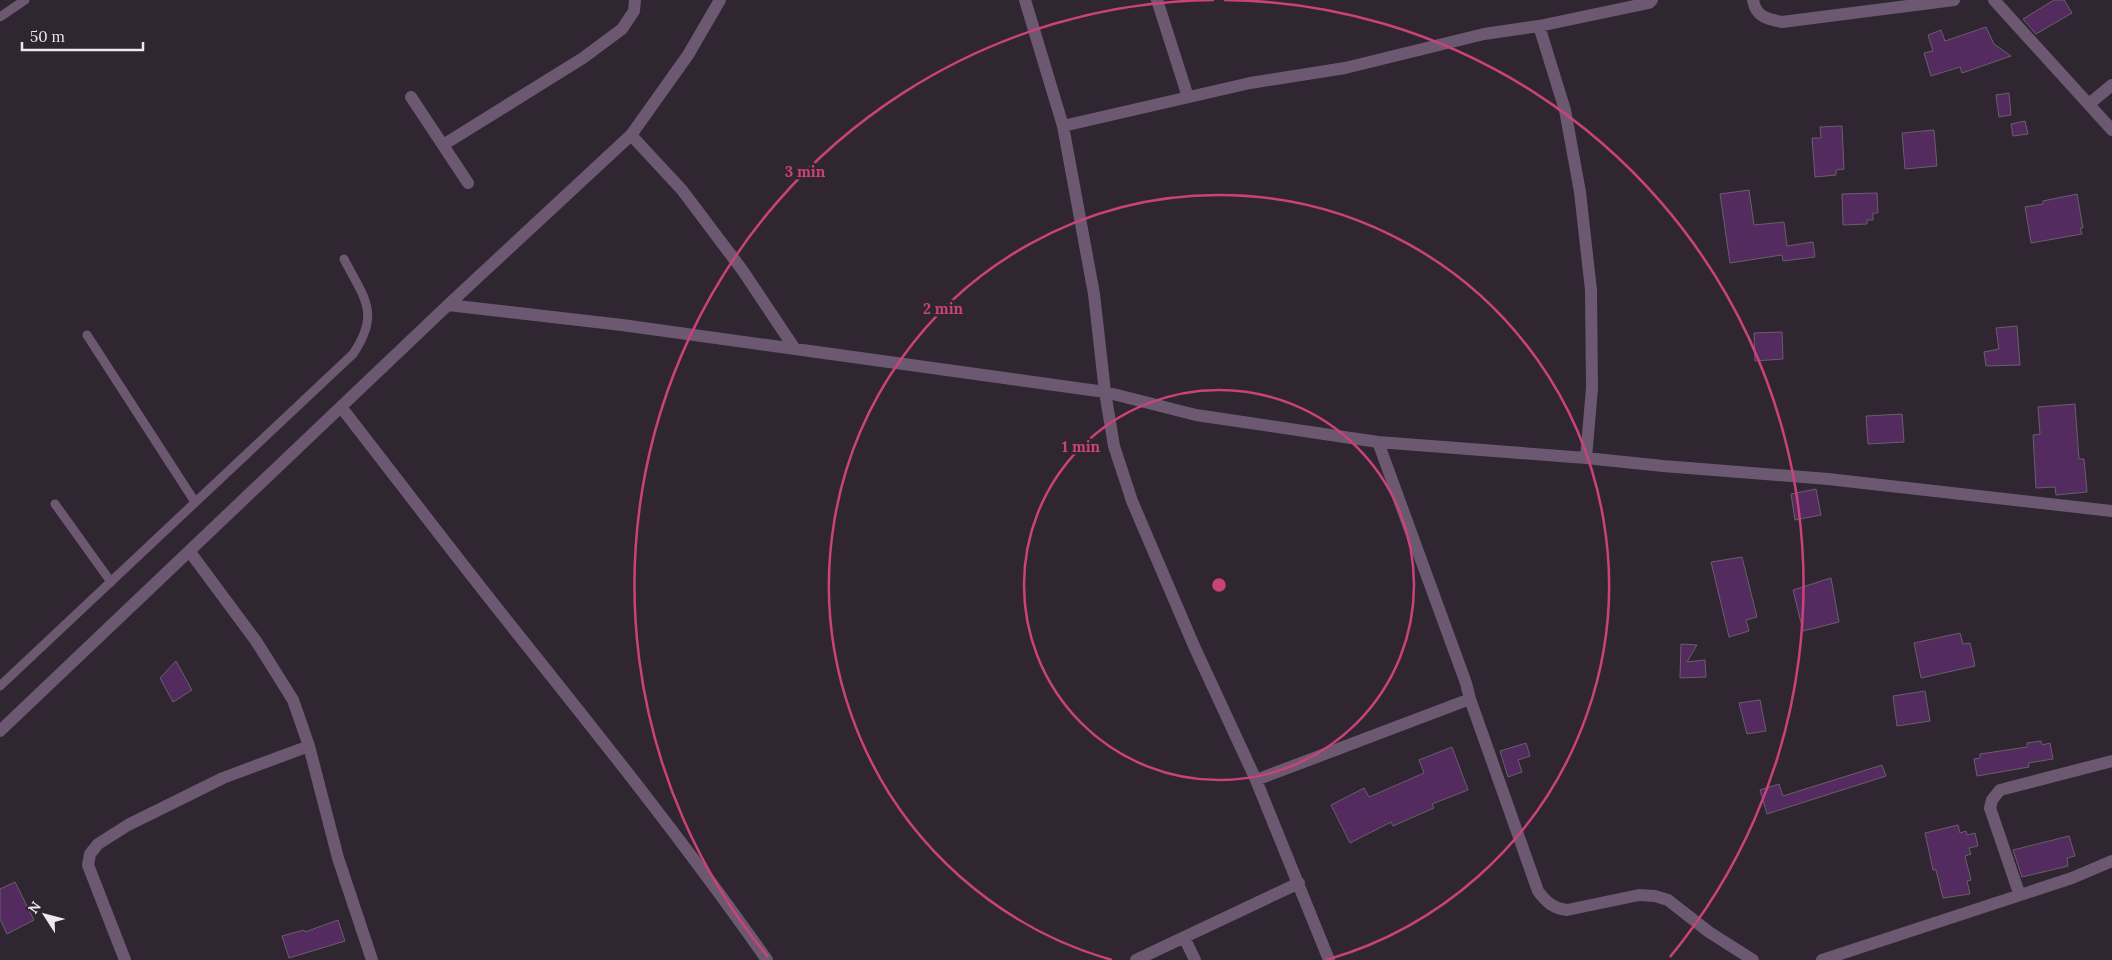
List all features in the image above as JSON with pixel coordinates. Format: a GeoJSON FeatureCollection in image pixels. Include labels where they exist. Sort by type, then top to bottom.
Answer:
{"type":"FeatureCollection","features":[{"type":"Feature","properties":{"kind":"street"},"geometry":{"type":"LineString","coordinates":[[443,145],[583,58],[622,28],[634,11],[635,0]]}},
{"type":"Feature","properties":{"kind":"street"},"geometry":{"type":"LineString","coordinates":[[0,731],[448,305],[631,135],[688,55],[720,0]]}},
{"type":"Feature","properties":{"kind":"street"},"geometry":{"type":"LineString","coordinates":[[1025,0],[1063,126],[1094,294],[1105,392],[1114,446],[1132,501],[1194,646],[1256,780],[1329,960]]}},
{"type":"Feature","properties":{"kind":"street"},"geometry":{"type":"LineString","coordinates":[[1157,0],[1188,97]]}},
{"type":"Feature","properties":{"kind":"street"},"geometry":{"type":"LineString","coordinates":[[1063,126],[1250,83],[1345,68],[1484,34],[1539,26],[1649,3],[1652,0]]}},
{"type":"Feature","properties":{"kind":"street"},"geometry":{"type":"LineString","coordinates":[[1753,0],[1755,10],[1760,15],[1782,22],[1954,0]]}},
{"type":"Feature","properties":{"kind":"street"},"geometry":{"type":"LineString","coordinates":[[1994,0],[2112,130]]}},
{"type":"Feature","properties":{"kind":"street"},"geometry":{"type":"LineString","coordinates":[[1539,26],[1566,110],[1580,192],[1589,270],[1592,388],[1586,458]]}},
{"type":"Feature","properties":{"kind":"street"},"geometry":{"type":"LineString","coordinates":[[2088,104],[2112,85]]}},
{"type":"Feature","properties":{"kind":"street"},"geometry":{"type":"LineString","coordinates":[[411,97],[468,182]]}},
{"type":"Feature","properties":{"kind":"street"},"geometry":{"type":"LineString","coordinates":[[631,135],[687,198],[743,271],[795,349]]}},
{"type":"Feature","properties":{"kind":"street"},"geometry":{"type":"LineString","coordinates":[[448,305],[622,325],[1105,392],[1196,415],[1378,442],[1828,479],[2112,512]]}},
{"type":"Feature","properties":{"kind":"street"},"geometry":{"type":"LineString","coordinates":[[341,407],[500,612],[599,734],[767,960]]}},
{"type":"Feature","properties":{"kind":"street"},"geometry":{"type":"LineString","coordinates":[[1378,442],[1466,683],[1538,891],[1546,902],[1556,908],[1567,910],[1639,895],[1655,896],[1668,900],[1709,932],[1753,960]]}},
{"type":"Feature","properties":{"kind":"street"},"geometry":{"type":"LineString","coordinates":[[190,552],[256,641],[293,700],[309,746],[338,858],[372,960]]}},
{"type":"Feature","properties":{"kind":"street"},"geometry":{"type":"LineString","coordinates":[[1256,780],[1470,699]]}},
{"type":"Feature","properties":{"kind":"street"},"geometry":{"type":"LineString","coordinates":[[125,960],[88,866],[90,854],[98,844],[128,825],[223,778],[309,746]]}},
{"type":"Feature","properties":{"kind":"street"},"geometry":{"type":"LineString","coordinates":[[2019,894],[1990,808],[1995,794],[2000,790],[2112,761]]}},
{"type":"Feature","properties":{"kind":"street"},"geometry":{"type":"LineString","coordinates":[[1822,960],[2072,878],[2112,861]]}},
{"type":"Feature","properties":{"kind":"street"},"geometry":{"type":"LineString","coordinates":[[1136,960],[1299,883]]}},
{"type":"Feature","properties":{"kind":"street"},"geometry":{"type":"LineString","coordinates":[[1184,938],[1195,960]]}},
{"type":"Feature","properties":{"kind":"lane"},"geometry":{"type":"LineString","coordinates":[[0,17],[25,0]]}},
{"type":"Feature","properties":{"kind":"lane"},"geometry":{"type":"LineString","coordinates":[[0,686],[353,354],[363,339],[368,324],[368,305],[344,259]]}},
{"type":"Feature","properties":{"kind":"lane"},"geometry":{"type":"LineString","coordinates":[[87,335],[195,502]]}},
{"type":"Feature","properties":{"kind":"lane"},"geometry":{"type":"LineString","coordinates":[[55,504],[111,582]]}},
{"type":"Feature","properties":{"kind":"building"},"geometry":{"type":"Polygon","coordinates":[[[2054,0],[2064,0],[2072,13],[2036,34],[2023,19],[2054,0]]]}},
{"type":"Feature","properties":{"kind":"building"},"geometry":{"type":"Polygon","coordinates":[[[1986,27],[1994,44],[2011,56],[1962,73],[1960,67],[1931,76],[1924,53],[1933,51],[1928,35],[1941,30],[1945,41],[1986,27]]]}},
{"type":"Feature","properties":{"kind":"building"},"geometry":{"type":"Polygon","coordinates":[[[2009,93],[2011,115],[1999,117],[1996,95],[2009,93]]]}},
{"type":"Feature","properties":{"kind":"building"},"geometry":{"type":"Polygon","coordinates":[[[2025,121],[2028,134],[2013,136],[2011,124],[2025,121]]]}},
{"type":"Feature","properties":{"kind":"building"},"geometry":{"type":"Polygon","coordinates":[[[1842,126],[1844,169],[1836,170],[1836,175],[1815,177],[1812,138],[1821,138],[1820,127],[1842,126]]]}},
{"type":"Feature","properties":{"kind":"building"},"geometry":{"type":"Polygon","coordinates":[[[1934,130],[1937,166],[1905,169],[1902,133],[1934,130]]]}},
{"type":"Feature","properties":{"kind":"building"},"geometry":{"type":"Polygon","coordinates":[[[1749,190],[1754,225],[1784,222],[1787,246],[1813,242],[1815,257],[1783,261],[1782,255],[1730,263],[1720,194],[1749,190]]]}},
{"type":"Feature","properties":{"kind":"building"},"geometry":{"type":"Polygon","coordinates":[[[1877,193],[1878,213],[1873,213],[1873,220],[1867,220],[1867,224],[1843,225],[1842,194],[1877,193]]]}},
{"type":"Feature","properties":{"kind":"building"},"geometry":{"type":"Polygon","coordinates":[[[2077,194],[2083,228],[2080,228],[2082,234],[2031,243],[2025,207],[2077,194]]]}},
{"type":"Feature","properties":{"kind":"building"},"geometry":{"type":"Polygon","coordinates":[[[2017,326],[2020,365],[1986,366],[1984,352],[1999,349],[1996,328],[2017,326]]]}},
{"type":"Feature","properties":{"kind":"building"},"geometry":{"type":"Polygon","coordinates":[[[1782,332],[1783,359],[1755,361],[1754,333],[1782,332]]]}},
{"type":"Feature","properties":{"kind":"building"},"geometry":{"type":"Polygon","coordinates":[[[2075,404],[2079,459],[2084,459],[2087,492],[2056,495],[2055,487],[2036,488],[2033,435],[2040,434],[2038,407],[2075,404]]]}},
{"type":"Feature","properties":{"kind":"building"},"geometry":{"type":"Polygon","coordinates":[[[1902,414],[1904,442],[1868,444],[1866,416],[1902,414]]]}},
{"type":"Feature","properties":{"kind":"building"},"geometry":{"type":"Polygon","coordinates":[[[1816,489],[1821,515],[1795,520],[1791,494],[1816,489]]]}},
{"type":"Feature","properties":{"kind":"building"},"geometry":{"type":"Polygon","coordinates":[[[1742,557],[1757,617],[1746,620],[1749,631],[1729,637],[1711,562],[1742,557]]]}},
{"type":"Feature","properties":{"kind":"building"},"geometry":{"type":"Polygon","coordinates":[[[1831,578],[1839,622],[1803,631],[1793,590],[1831,578]]]}},
{"type":"Feature","properties":{"kind":"building"},"geometry":{"type":"Polygon","coordinates":[[[1960,633],[1963,644],[1970,643],[1975,666],[1921,678],[1914,643],[1960,633]]]}},
{"type":"Feature","properties":{"kind":"building"},"geometry":{"type":"Polygon","coordinates":[[[1681,644],[1697,645],[1687,662],[1705,660],[1706,677],[1680,678],[1681,644]]]}},
{"type":"Feature","properties":{"kind":"building"},"geometry":{"type":"Polygon","coordinates":[[[176,661],[192,690],[173,702],[160,678],[176,661]]]}},
{"type":"Feature","properties":{"kind":"building"},"geometry":{"type":"Polygon","coordinates":[[[1925,691],[1930,721],[1897,726],[1893,696],[1925,691]]]}},
{"type":"Feature","properties":{"kind":"building"},"geometry":{"type":"Polygon","coordinates":[[[1760,700],[1766,731],[1747,734],[1739,703],[1760,700]]]}},
{"type":"Feature","properties":{"kind":"building"},"geometry":{"type":"Polygon","coordinates":[[[2041,741],[2042,745],[2050,743],[2053,759],[2028,763],[2029,767],[1977,776],[1974,759],[1980,758],[1980,754],[2027,747],[2027,743],[2041,741]]]}},
{"type":"Feature","properties":{"kind":"building"},"geometry":{"type":"Polygon","coordinates":[[[1526,743],[1530,756],[1518,760],[1522,772],[1508,777],[1500,751],[1526,743]]]}},
{"type":"Feature","properties":{"kind":"building"},"geometry":{"type":"Polygon","coordinates":[[[1452,747],[1468,790],[1432,804],[1434,808],[1393,826],[1391,822],[1350,843],[1331,805],[1364,788],[1369,797],[1424,773],[1419,760],[1452,747]]]}},
{"type":"Feature","properties":{"kind":"building"},"geometry":{"type":"Polygon","coordinates":[[[1882,765],[1886,776],[1767,814],[1760,790],[1779,784],[1783,796],[1882,765]]]}},
{"type":"Feature","properties":{"kind":"building"},"geometry":{"type":"Polygon","coordinates":[[[1958,825],[1960,833],[1966,831],[1967,835],[1975,833],[1978,846],[1969,848],[1971,854],[1965,856],[1971,880],[1967,881],[1970,894],[1943,898],[1936,870],[1933,870],[1925,833],[1958,825]]]}},
{"type":"Feature","properties":{"kind":"building"},"geometry":{"type":"Polygon","coordinates":[[[2069,836],[2075,856],[2067,858],[2068,866],[2022,877],[2013,850],[2069,836]]]}},
{"type":"Feature","properties":{"kind":"building"},"geometry":{"type":"Polygon","coordinates":[[[15,882],[34,920],[7,934],[0,919],[0,889],[15,882]]]}},
{"type":"Feature","properties":{"kind":"building"},"geometry":{"type":"Polygon","coordinates":[[[338,920],[345,941],[289,958],[282,936],[304,930],[305,932],[338,920]]]}}]}
